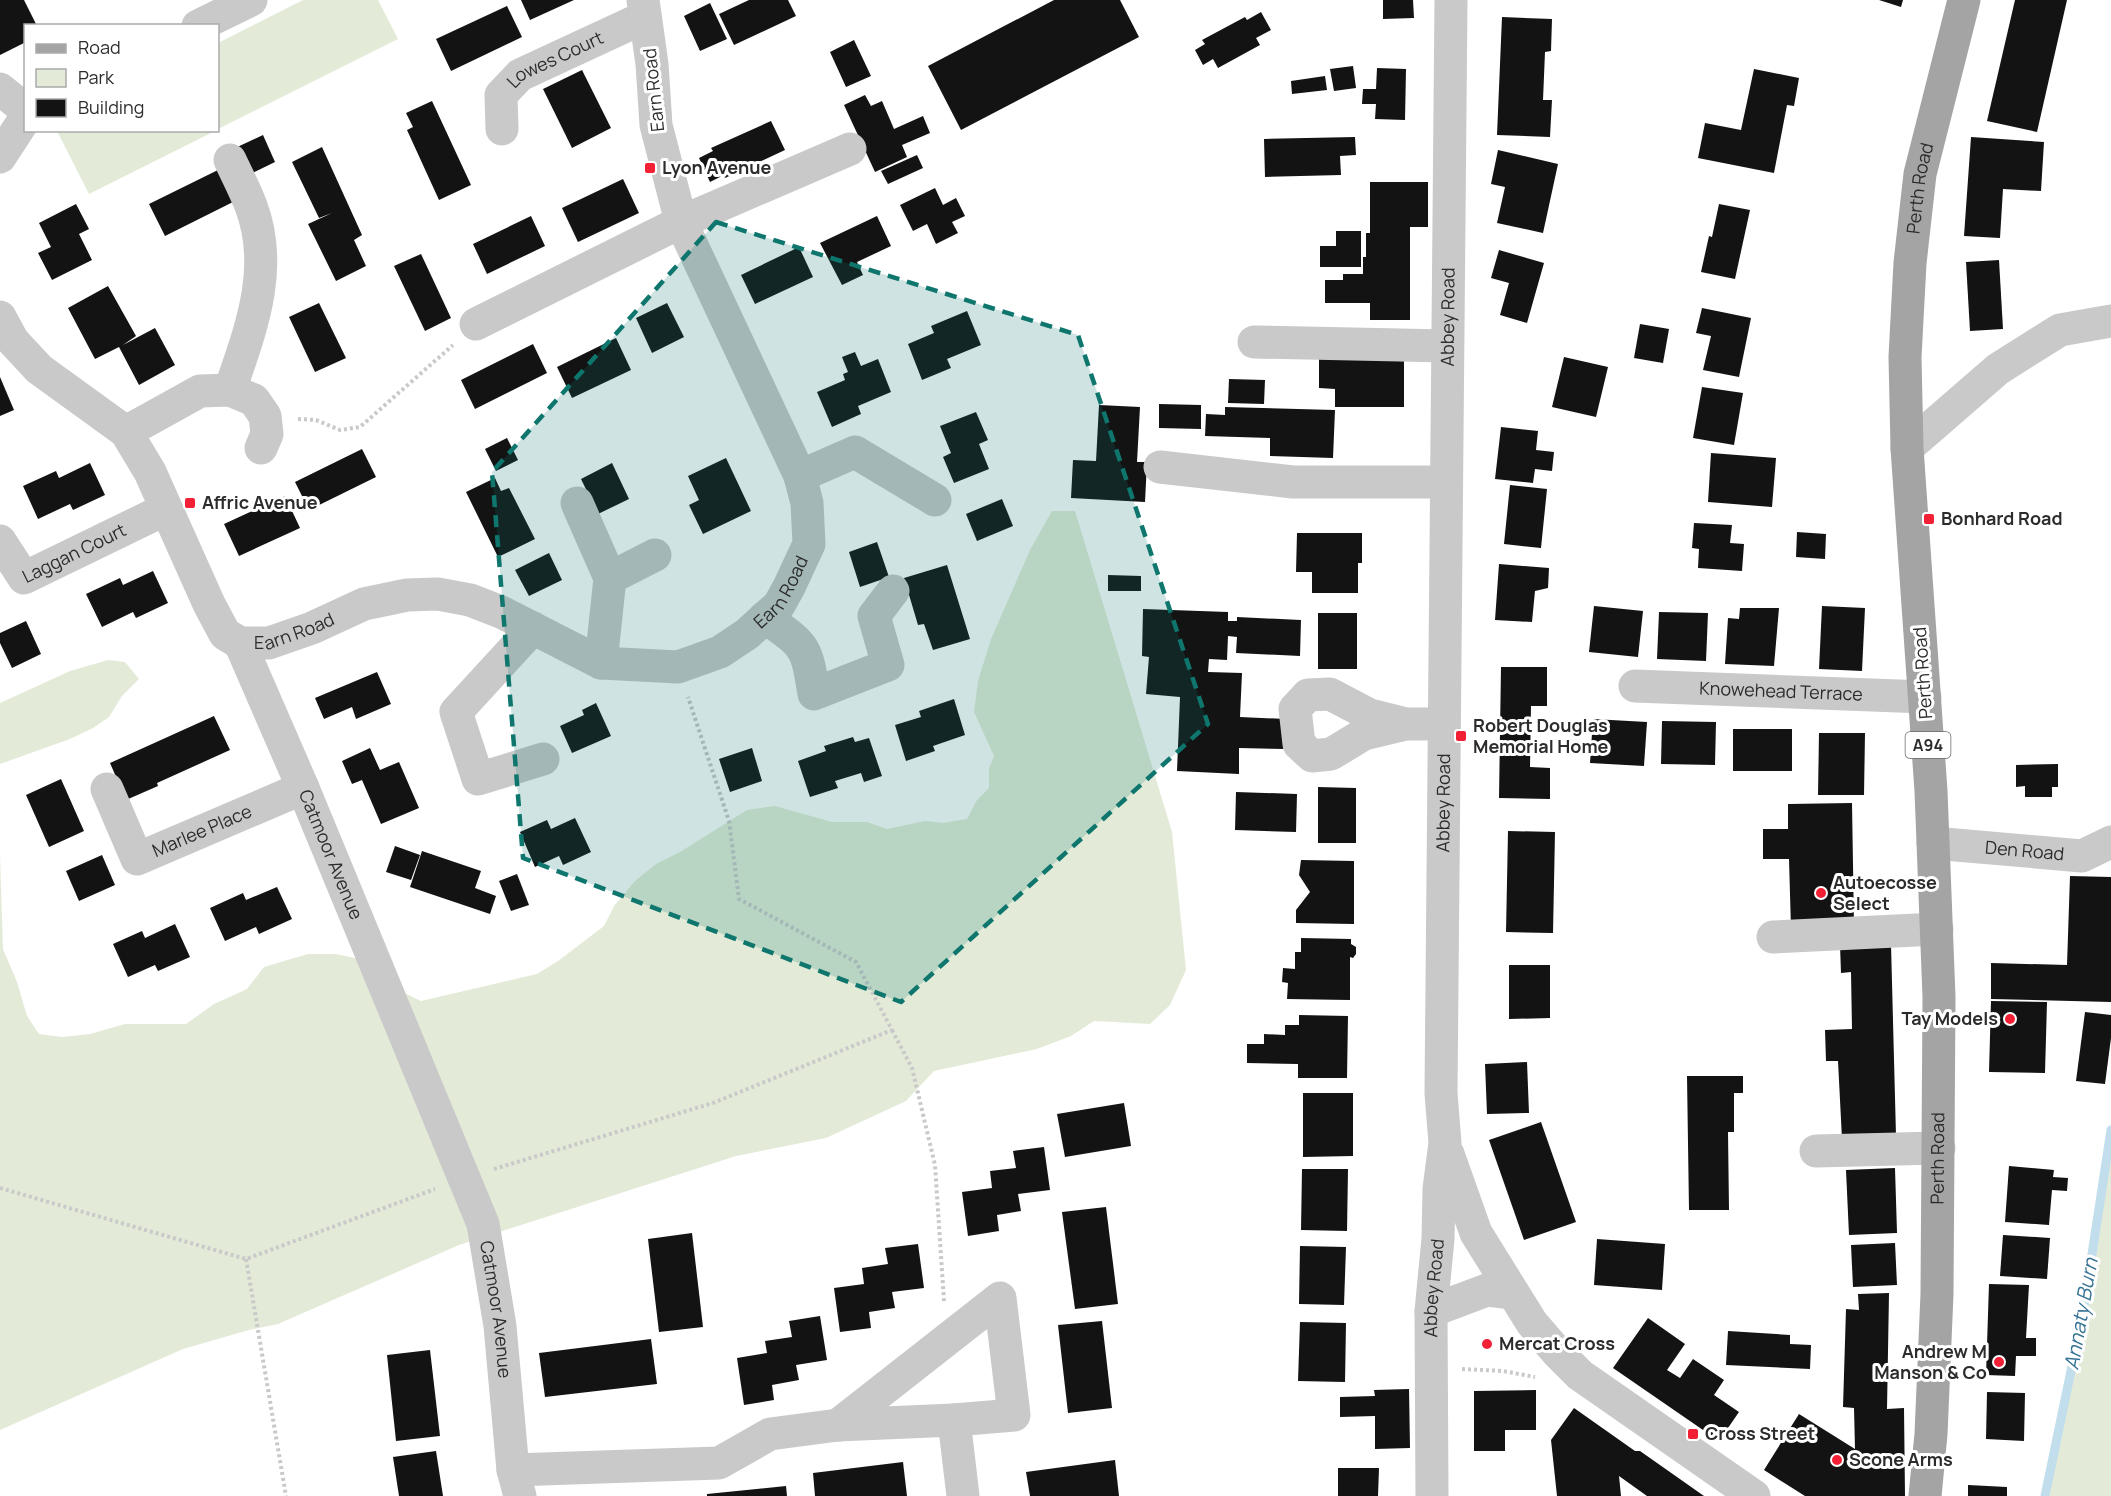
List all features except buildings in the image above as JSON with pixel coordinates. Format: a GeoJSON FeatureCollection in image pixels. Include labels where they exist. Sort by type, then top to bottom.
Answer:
{"type":"FeatureCollection","features":[{"type":"Feature","properties":{"kind":"main road","name":"Perth Road"},"geometry":{"type":"LineString","coordinates":[[1925,1496],[1931,1434],[1936,1306],[1939,1148],[1937,929],[1925,697],[1907,448],[1905,357],[1920,174],[1964,0]]}},
{"type":"Feature","properties":{"kind":"street"},"geometry":{"type":"LineString","coordinates":[[202,24],[251,0]]}},
{"type":"Feature","properties":{"kind":"street","name":"Abbey Road"},"geometry":{"type":"LineString","coordinates":[[1432,1496],[1431,1311],[1444,1143],[1441,1093],[1451,0]]}},
{"type":"Feature","properties":{"kind":"street","name":"Lowes Court"},"geometry":{"type":"LineString","coordinates":[[502,129],[501,95],[520,75],[644,8]]}},
{"type":"Feature","properties":{"kind":"street","name":"Earn Road"},"geometry":{"type":"LineString","coordinates":[[240,643],[269,643],[312,628],[363,604],[407,595],[438,594],[470,600],[501,612],[601,663],[678,667],[720,652],[747,634],[779,605],[808,544],[807,503],[800,477],[681,222],[656,126],[652,64],[644,8]]}},
{"type":"Feature","properties":{"kind":"street"},"geometry":{"type":"LineString","coordinates":[[0,89],[24,108]]}},
{"type":"Feature","properties":{"kind":"street"},"geometry":{"type":"LineString","coordinates":[[0,157],[24,120]]}},
{"type":"Feature","properties":{"kind":"street"},"geometry":{"type":"LineString","coordinates":[[476,324],[681,222],[850,150]]}},
{"type":"Feature","properties":{"kind":"street"},"geometry":{"type":"LineString","coordinates":[[230,160],[252,208],[261,249],[260,291],[250,331],[230,390]]}},
{"type":"Feature","properties":{"kind":"street"},"geometry":{"type":"LineString","coordinates":[[1907,448],[1998,369],[2060,330],[2111,321]]}},
{"type":"Feature","properties":{"kind":"street","name":"Catmoor Avenue"},"geometry":{"type":"LineString","coordinates":[[1,323],[13,341],[39,369],[126,432],[150,472],[209,604],[225,634],[240,643],[303,788],[483,1224],[498,1314],[516,1483],[720,1463],[770,1434],[838,1425],[1014,1415],[1000,1298],[946,1340]]}},
{"type":"Feature","properties":{"kind":"street"},"geometry":{"type":"LineString","coordinates":[[1254,342],[1447,346]]}},
{"type":"Feature","properties":{"kind":"street"},"geometry":{"type":"LineString","coordinates":[[126,432],[201,392],[230,390],[254,400],[265,416],[267,434],[261,448]]}},
{"type":"Feature","properties":{"kind":"street"},"geometry":{"type":"LineString","coordinates":[[800,477],[855,452],[935,500]]}},
{"type":"Feature","properties":{"kind":"street"},"geometry":{"type":"LineString","coordinates":[[1160,467],[1293,482],[1445,482]]}},
{"type":"Feature","properties":{"kind":"street"},"geometry":{"type":"LineString","coordinates":[[578,502],[610,578],[601,663]]}},
{"type":"Feature","properties":{"kind":"street","name":"Laggan Court"},"geometry":{"type":"LineString","coordinates":[[0,541],[24,578],[166,510]]}},
{"type":"Feature","properties":{"kind":"street"},"geometry":{"type":"LineString","coordinates":[[610,578],[655,555]]}},
{"type":"Feature","properties":{"kind":"street"},"geometry":{"type":"LineString","coordinates":[[765,617],[799,641],[808,658],[814,694],[888,665],[874,616],[893,591]]}},
{"type":"Feature","properties":{"kind":"street"},"geometry":{"type":"LineString","coordinates":[[532,628],[456,712],[478,779],[543,759]]}},
{"type":"Feature","properties":{"kind":"street","name":"Knowehead Terrace"},"geometry":{"type":"LineString","coordinates":[[1635,687],[1925,697]]}},
{"type":"Feature","properties":{"kind":"street"},"geometry":{"type":"LineString","coordinates":[[1406,724],[1444,724]]}},
{"type":"Feature","properties":{"kind":"street","name":"Marlee Place"},"geometry":{"type":"LineString","coordinates":[[107,789],[137,859],[303,788]]}},
{"type":"Feature","properties":{"kind":"street","name":"Den Road"},"geometry":{"type":"LineString","coordinates":[[1933,843],[2082,856],[2111,842]]}},
{"type":"Feature","properties":{"kind":"street"},"geometry":{"type":"LineString","coordinates":[[1773,937],[1937,929]]}},
{"type":"Feature","properties":{"kind":"street"},"geometry":{"type":"LineString","coordinates":[[1444,1143],[1476,1233],[1532,1323],[1557,1352],[1580,1375],[1754,1496]]}},
{"type":"Feature","properties":{"kind":"street"},"geometry":{"type":"LineString","coordinates":[[1816,1151],[1939,1148]]}},
{"type":"Feature","properties":{"kind":"street"},"geometry":{"type":"LineString","coordinates":[[1431,1311],[1487,1290],[1513,1293]]}},
{"type":"Feature","properties":{"kind":"street"},"geometry":{"type":"LineString","coordinates":[[838,1425],[946,1340]]}},
{"type":"Feature","properties":{"kind":"street"},"geometry":{"type":"LineString","coordinates":[[954,1420],[963,1496]]}},
{"type":"Feature","properties":{"kind":"path"},"geometry":{"type":"LineString","coordinates":[[265,416],[316,420],[340,430],[360,427],[476,324]]}},
{"type":"Feature","properties":{"kind":"path"},"geometry":{"type":"LineString","coordinates":[[678,667],[729,820],[739,899],[856,962],[912,1068],[935,1166],[946,1340]]}},
{"type":"Feature","properties":{"kind":"path"},"geometry":{"type":"LineString","coordinates":[[0,1188],[246,1259],[465,1178],[713,1102],[892,1030]]}},
{"type":"Feature","properties":{"kind":"path"},"geometry":{"type":"LineString","coordinates":[[246,1259],[285,1496]]}},
{"type":"Feature","properties":{"kind":"path"},"geometry":{"type":"LineString","coordinates":[[1431,1367],[1503,1371],[1564,1385],[1580,1375]]}},
{"type":"Feature","properties":{"kind":"highlighted area"},"geometry":{"type":"Polygon","coordinates":[[[716,222],[1078,335],[1208,724],[901,1002],[523,858],[492,472],[716,222]]]}},
{"type":"Feature","properties":{"kind":"green space"},"geometry":{"type":"Polygon","coordinates":[[[303,0],[378,0],[398,39],[219,128],[219,42],[303,0]]]}},
{"type":"Feature","properties":{"kind":"green space"},"geometry":{"type":"Polygon","coordinates":[[[58,132],[213,132],[89,194],[58,132]]]}},
{"type":"Feature","properties":{"kind":"green space"},"geometry":{"type":"Polygon","coordinates":[[[1052,511],[1075,511],[1172,832],[1186,970],[1170,1005],[1150,1024],[1094,1021],[1071,1036],[1037,1049],[934,1071],[906,1101],[826,1138],[736,1156],[459,1245],[278,1324],[183,1349],[0,1430],[0,854],[3,949],[17,982],[27,1016],[39,1034],[62,1037],[90,1034],[125,1024],[186,1024],[214,1004],[247,989],[264,967],[308,954],[336,954],[359,959],[400,991],[421,1001],[537,974],[604,926],[614,906],[635,881],[656,864],[680,852],[747,810],[775,806],[832,822],[867,822],[887,829],[925,821],[943,823],[967,819],[977,800],[989,788],[989,769],[994,756],[974,712],[978,681],[991,639],[1030,550],[1052,511]]]}},
{"type":"Feature","properties":{"kind":"green space"},"geometry":{"type":"Polygon","coordinates":[[[108,660],[125,662],[139,679],[122,696],[109,717],[70,739],[0,764],[0,703],[70,671],[108,660]]]}},
{"type":"Feature","properties":{"kind":"green space"},"geometry":{"type":"Polygon","coordinates":[[[2111,1130],[2111,1496],[2045,1496],[2083,1313],[2111,1130]]]}},
{"type":"Feature","properties":{"kind":"waterway","name":"Annaty Burn"},"geometry":{"type":"LineString","coordinates":[[2045,1496],[2083,1313],[2111,1130]]}},
{"type":"Feature","properties":{"kind":"place","name":"Lyon Avenue"},"geometry":{"type":"Point","coordinates":[650,168]}},
{"type":"Feature","properties":{"kind":"place","name":"Affric Avenue"},"geometry":{"type":"Point","coordinates":[190,503]}},
{"type":"Feature","properties":{"kind":"place","name":"Bonhard Road"},"geometry":{"type":"Point","coordinates":[1929,519]}},
{"type":"Feature","properties":{"kind":"place","name":"Robert Douglas Memorial Home"},"geometry":{"type":"Point","coordinates":[1461,736]}},
{"type":"Feature","properties":{"kind":"place","name":"Autoecosse Select"},"geometry":{"type":"Point","coordinates":[1821,893]}},
{"type":"Feature","properties":{"kind":"place","name":"Tay Models"},"geometry":{"type":"Point","coordinates":[2010,1019]}},
{"type":"Feature","properties":{"kind":"place","name":"Mercat Cross"},"geometry":{"type":"Point","coordinates":[1487,1344]}},
{"type":"Feature","properties":{"kind":"place","name":"Andrew M Manson & Co"},"geometry":{"type":"Point","coordinates":[1999,1362]}},
{"type":"Feature","properties":{"kind":"place","name":"Cross Street"},"geometry":{"type":"Point","coordinates":[1693,1434]}},
{"type":"Feature","properties":{"kind":"place","name":"Scone Arms"},"geometry":{"type":"Point","coordinates":[1837,1460]}}]}
